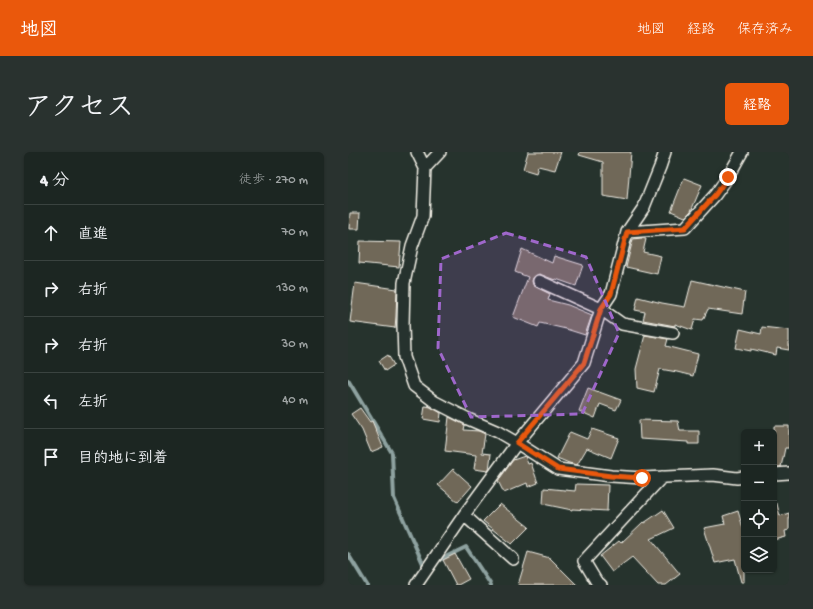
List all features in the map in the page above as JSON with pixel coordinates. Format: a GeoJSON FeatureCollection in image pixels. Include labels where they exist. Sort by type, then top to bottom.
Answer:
{"type":"FeatureCollection","features":[{"type":"Feature","properties":{"kind":"street"},"geometry":{"type":"LineString","coordinates":[[417,152],[425,168],[423,216],[412,246],[404,283],[403,325],[404,357],[414,386],[436,402],[468,419],[498,432],[558,469],[611,476],[642,478],[713,475],[741,477]]}},
{"type":"Feature","properties":{"kind":"street"},"geometry":{"type":"LineString","coordinates":[[425,168],[440,152]]}},
{"type":"Feature","properties":{"kind":"street"},"geometry":{"type":"LineString","coordinates":[[416,585],[464,514],[517,443],[584,363],[601,309],[611,294],[627,232],[644,207],[665,152]]}},
{"type":"Feature","properties":{"kind":"street"},"geometry":{"type":"LineString","coordinates":[[627,232],[685,228],[715,195],[728,177],[742,152]]}},
{"type":"Feature","properties":{"kind":"street"},"geometry":{"type":"LineString","coordinates":[[539,281],[601,309],[622,324],[673,333]]}},
{"type":"Feature","properties":{"kind":"street"},"geometry":{"type":"LineString","coordinates":[[777,474],[789,473]]}},
{"type":"Feature","properties":{"kind":"street"},"geometry":{"type":"LineString","coordinates":[[601,585],[596,581],[584,562],[662,477]]}},
{"type":"Feature","properties":{"kind":"street"},"geometry":{"type":"LineString","coordinates":[[464,514],[513,559]]}},
{"type":"Feature","properties":{"kind":"highlighted area"},"geometry":{"type":"Polygon","coordinates":[[[506,233],[586,257],[619,333],[582,414],[471,417],[438,348],[441,259],[506,233]]]}},
{"type":"Feature","properties":{"kind":"building"},"geometry":{"type":"Polygon","coordinates":[[[528,152],[561,152],[555,170],[538,166],[536,173],[523,169],[528,152]]]}},
{"type":"Feature","properties":{"kind":"building"},"geometry":{"type":"Polygon","coordinates":[[[580,152],[631,152],[627,200],[603,196],[603,162],[579,155],[580,152]]]}},
{"type":"Feature","properties":{"kind":"building"},"geometry":{"type":"Polygon","coordinates":[[[684,178],[702,185],[691,211],[685,217],[671,211],[684,178]]]}},
{"type":"Feature","properties":{"kind":"building"},"geometry":{"type":"Polygon","coordinates":[[[350,213],[360,213],[359,229],[349,229],[350,213]]]}},
{"type":"Feature","properties":{"kind":"building"},"geometry":{"type":"Polygon","coordinates":[[[633,239],[646,239],[643,252],[661,256],[657,274],[626,267],[633,239]]]}},
{"type":"Feature","properties":{"kind":"building"},"geometry":{"type":"Polygon","coordinates":[[[360,241],[401,242],[399,267],[359,263],[360,241]]]}},
{"type":"Feature","properties":{"kind":"building"},"geometry":{"type":"Polygon","coordinates":[[[522,249],[552,263],[554,256],[583,265],[576,286],[539,274],[533,278],[532,281],[533,285],[550,294],[548,300],[568,305],[592,315],[585,335],[540,323],[538,327],[513,317],[528,277],[515,272],[522,249]]]}},
{"type":"Feature","properties":{"kind":"building"},"geometry":{"type":"Polygon","coordinates":[[[692,280],[745,292],[742,314],[708,309],[703,320],[695,319],[692,330],[675,324],[675,326],[643,320],[645,312],[635,310],[638,297],[685,307],[692,280]]]}},
{"type":"Feature","properties":{"kind":"building"},"geometry":{"type":"Polygon","coordinates":[[[355,283],[397,289],[395,328],[350,322],[355,283]]]}},
{"type":"Feature","properties":{"kind":"building"},"geometry":{"type":"Polygon","coordinates":[[[762,327],[789,330],[789,350],[777,348],[776,355],[751,349],[751,351],[736,348],[740,329],[761,334],[762,327]]]}},
{"type":"Feature","properties":{"kind":"building"},"geometry":{"type":"Polygon","coordinates":[[[645,335],[668,339],[666,346],[698,354],[693,376],[660,369],[654,392],[637,388],[636,369],[645,335]]]}},
{"type":"Feature","properties":{"kind":"building"},"geometry":{"type":"Polygon","coordinates":[[[388,355],[394,365],[385,371],[379,361],[388,355]]]}},
{"type":"Feature","properties":{"kind":"building"},"geometry":{"type":"Polygon","coordinates":[[[588,388],[621,400],[616,410],[600,404],[595,418],[579,411],[588,388]]]}},
{"type":"Feature","properties":{"kind":"building"},"geometry":{"type":"Polygon","coordinates":[[[425,406],[431,407],[441,413],[440,422],[423,419],[425,406]]]}},
{"type":"Feature","properties":{"kind":"building"},"geometry":{"type":"Polygon","coordinates":[[[360,408],[370,422],[372,421],[383,447],[371,452],[362,430],[351,414],[360,408]]]}},
{"type":"Feature","properties":{"kind":"building"},"geometry":{"type":"Polygon","coordinates":[[[449,417],[465,425],[464,430],[479,431],[485,434],[482,453],[491,454],[488,471],[474,469],[476,455],[445,451],[449,417]]]}},
{"type":"Feature","properties":{"kind":"building"},"geometry":{"type":"Polygon","coordinates":[[[639,420],[678,421],[680,431],[699,431],[699,444],[640,439],[639,420]]]}},
{"type":"Feature","properties":{"kind":"building"},"geometry":{"type":"Polygon","coordinates":[[[774,426],[789,426],[789,448],[785,448],[781,467],[777,467],[777,429],[774,429],[774,426]]]}},
{"type":"Feature","properties":{"kind":"building"},"geometry":{"type":"Polygon","coordinates":[[[592,429],[619,438],[611,458],[587,448],[577,465],[557,458],[570,432],[587,439],[592,429]]]}},
{"type":"Feature","properties":{"kind":"building"},"geometry":{"type":"Polygon","coordinates":[[[525,456],[528,464],[531,463],[538,483],[528,487],[527,483],[504,493],[498,481],[513,460],[525,456]]]}},
{"type":"Feature","properties":{"kind":"building"},"geometry":{"type":"Polygon","coordinates":[[[453,469],[472,486],[458,502],[438,485],[453,469]]]}},
{"type":"Feature","properties":{"kind":"building"},"geometry":{"type":"Polygon","coordinates":[[[576,484],[608,485],[607,511],[572,510],[543,504],[544,488],[575,491],[576,484]]]}},
{"type":"Feature","properties":{"kind":"building"},"geometry":{"type":"Polygon","coordinates":[[[500,504],[529,527],[512,544],[483,521],[500,504]]]}},
{"type":"Feature","properties":{"kind":"building"},"geometry":{"type":"Polygon","coordinates":[[[777,504],[780,516],[789,513],[789,530],[785,531],[786,537],[777,539],[777,504]]]}},
{"type":"Feature","properties":{"kind":"building"},"geometry":{"type":"Polygon","coordinates":[[[663,510],[674,528],[651,539],[680,574],[666,585],[658,585],[632,557],[612,572],[600,556],[619,541],[621,543],[643,522],[644,523],[663,510]]]}},
{"type":"Feature","properties":{"kind":"building"},"geometry":{"type":"Polygon","coordinates":[[[738,511],[741,521],[741,573],[744,573],[744,582],[741,582],[735,559],[715,563],[704,528],[725,524],[723,516],[738,511]]]}},
{"type":"Feature","properties":{"kind":"building"},"geometry":{"type":"Polygon","coordinates":[[[528,552],[550,558],[577,585],[518,585],[528,552]]]}},
{"type":"Feature","properties":{"kind":"building"},"geometry":{"type":"Polygon","coordinates":[[[455,554],[469,579],[458,585],[456,585],[443,560],[455,554]]]}},
{"type":"Feature","properties":{"kind":"waterway"},"geometry":{"type":"LineString","coordinates":[[348,380],[392,453],[394,498],[424,566],[427,565]]}},
{"type":"Feature","properties":{"kind":"waterway"},"geometry":{"type":"LineString","coordinates":[[437,561],[466,547],[491,585]]}},
{"type":"Feature","properties":{"kind":"waterway"},"geometry":{"type":"LineString","coordinates":[[348,554],[367,585]]}},
{"type":"Feature","properties":{"kind":"route"},"geometry":{"type":"LineString","coordinates":[[642,478],[611,476],[558,469],[517,443],[584,363],[601,309],[611,294],[627,232],[685,228],[715,195],[728,177]]}}]}
